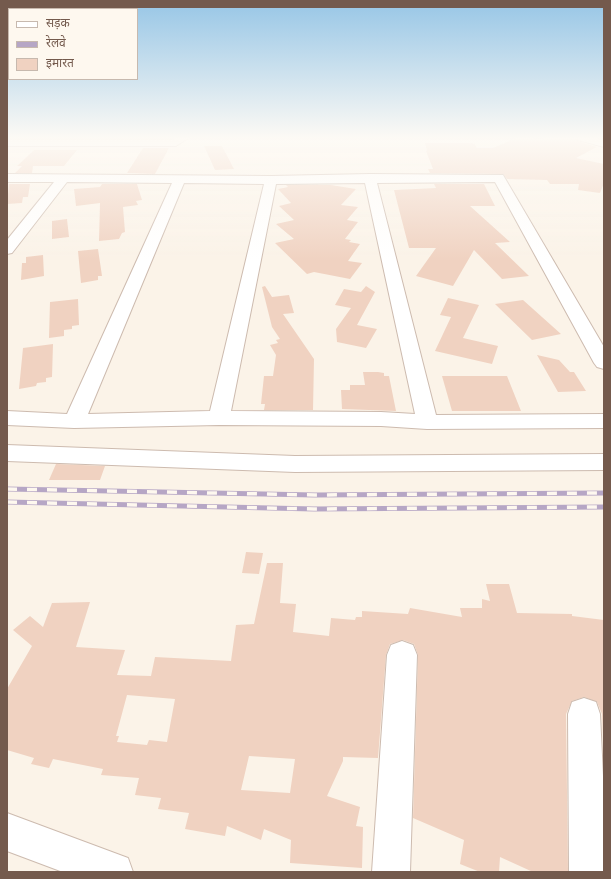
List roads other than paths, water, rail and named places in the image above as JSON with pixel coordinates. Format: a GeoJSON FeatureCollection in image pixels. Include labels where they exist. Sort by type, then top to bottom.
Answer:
{"type":"FeatureCollection","features":[{"type":"Feature","properties":{"kind":"street"},"geometry":{"type":"LineString","coordinates":[[7,250],[63,179]]}},
{"type":"Feature","properties":{"kind":"street"},"geometry":{"type":"LineString","coordinates":[[74,421],[180,179]]}},
{"type":"Feature","properties":{"kind":"street"},"geometry":{"type":"LineString","coordinates":[[226,179],[320,179]]}},
{"type":"Feature","properties":{"kind":"street"},"geometry":{"type":"LineString","coordinates":[[370,179],[428,422]]}},
{"type":"Feature","properties":{"kind":"street"},"geometry":{"type":"LineString","coordinates":[[500,179],[604,363]]}},
{"type":"Feature","properties":{"kind":"street"},"geometry":{"type":"LineString","coordinates":[[219,418],[271,180]]}},
{"type":"Feature","properties":{"kind":"street"},"geometry":{"type":"LineString","coordinates":[[7,418],[74,421],[219,418],[381,419],[428,422],[604,421]]}},
{"type":"Feature","properties":{"kind":"street"},"geometry":{"type":"LineString","coordinates":[[7,453],[295,464],[604,462]]}},
{"type":"Feature","properties":{"kind":"street"},"geometry":{"type":"LineString","coordinates":[[391,872],[402,655]]}},
{"type":"Feature","properties":{"kind":"street"},"geometry":{"type":"LineString","coordinates":[[584,714],[588,872]]}},
{"type":"Feature","properties":{"kind":"street"},"geometry":{"type":"LineString","coordinates":[[7,832],[114,872]]}},
{"type":"Feature","properties":{"kind":"railway"},"geometry":{"type":"LineString","coordinates":[[7,489],[315,495],[604,493]]}},
{"type":"Feature","properties":{"kind":"railway"},"geometry":{"type":"LineString","coordinates":[[7,502],[314,509],[604,507]]}}]}
